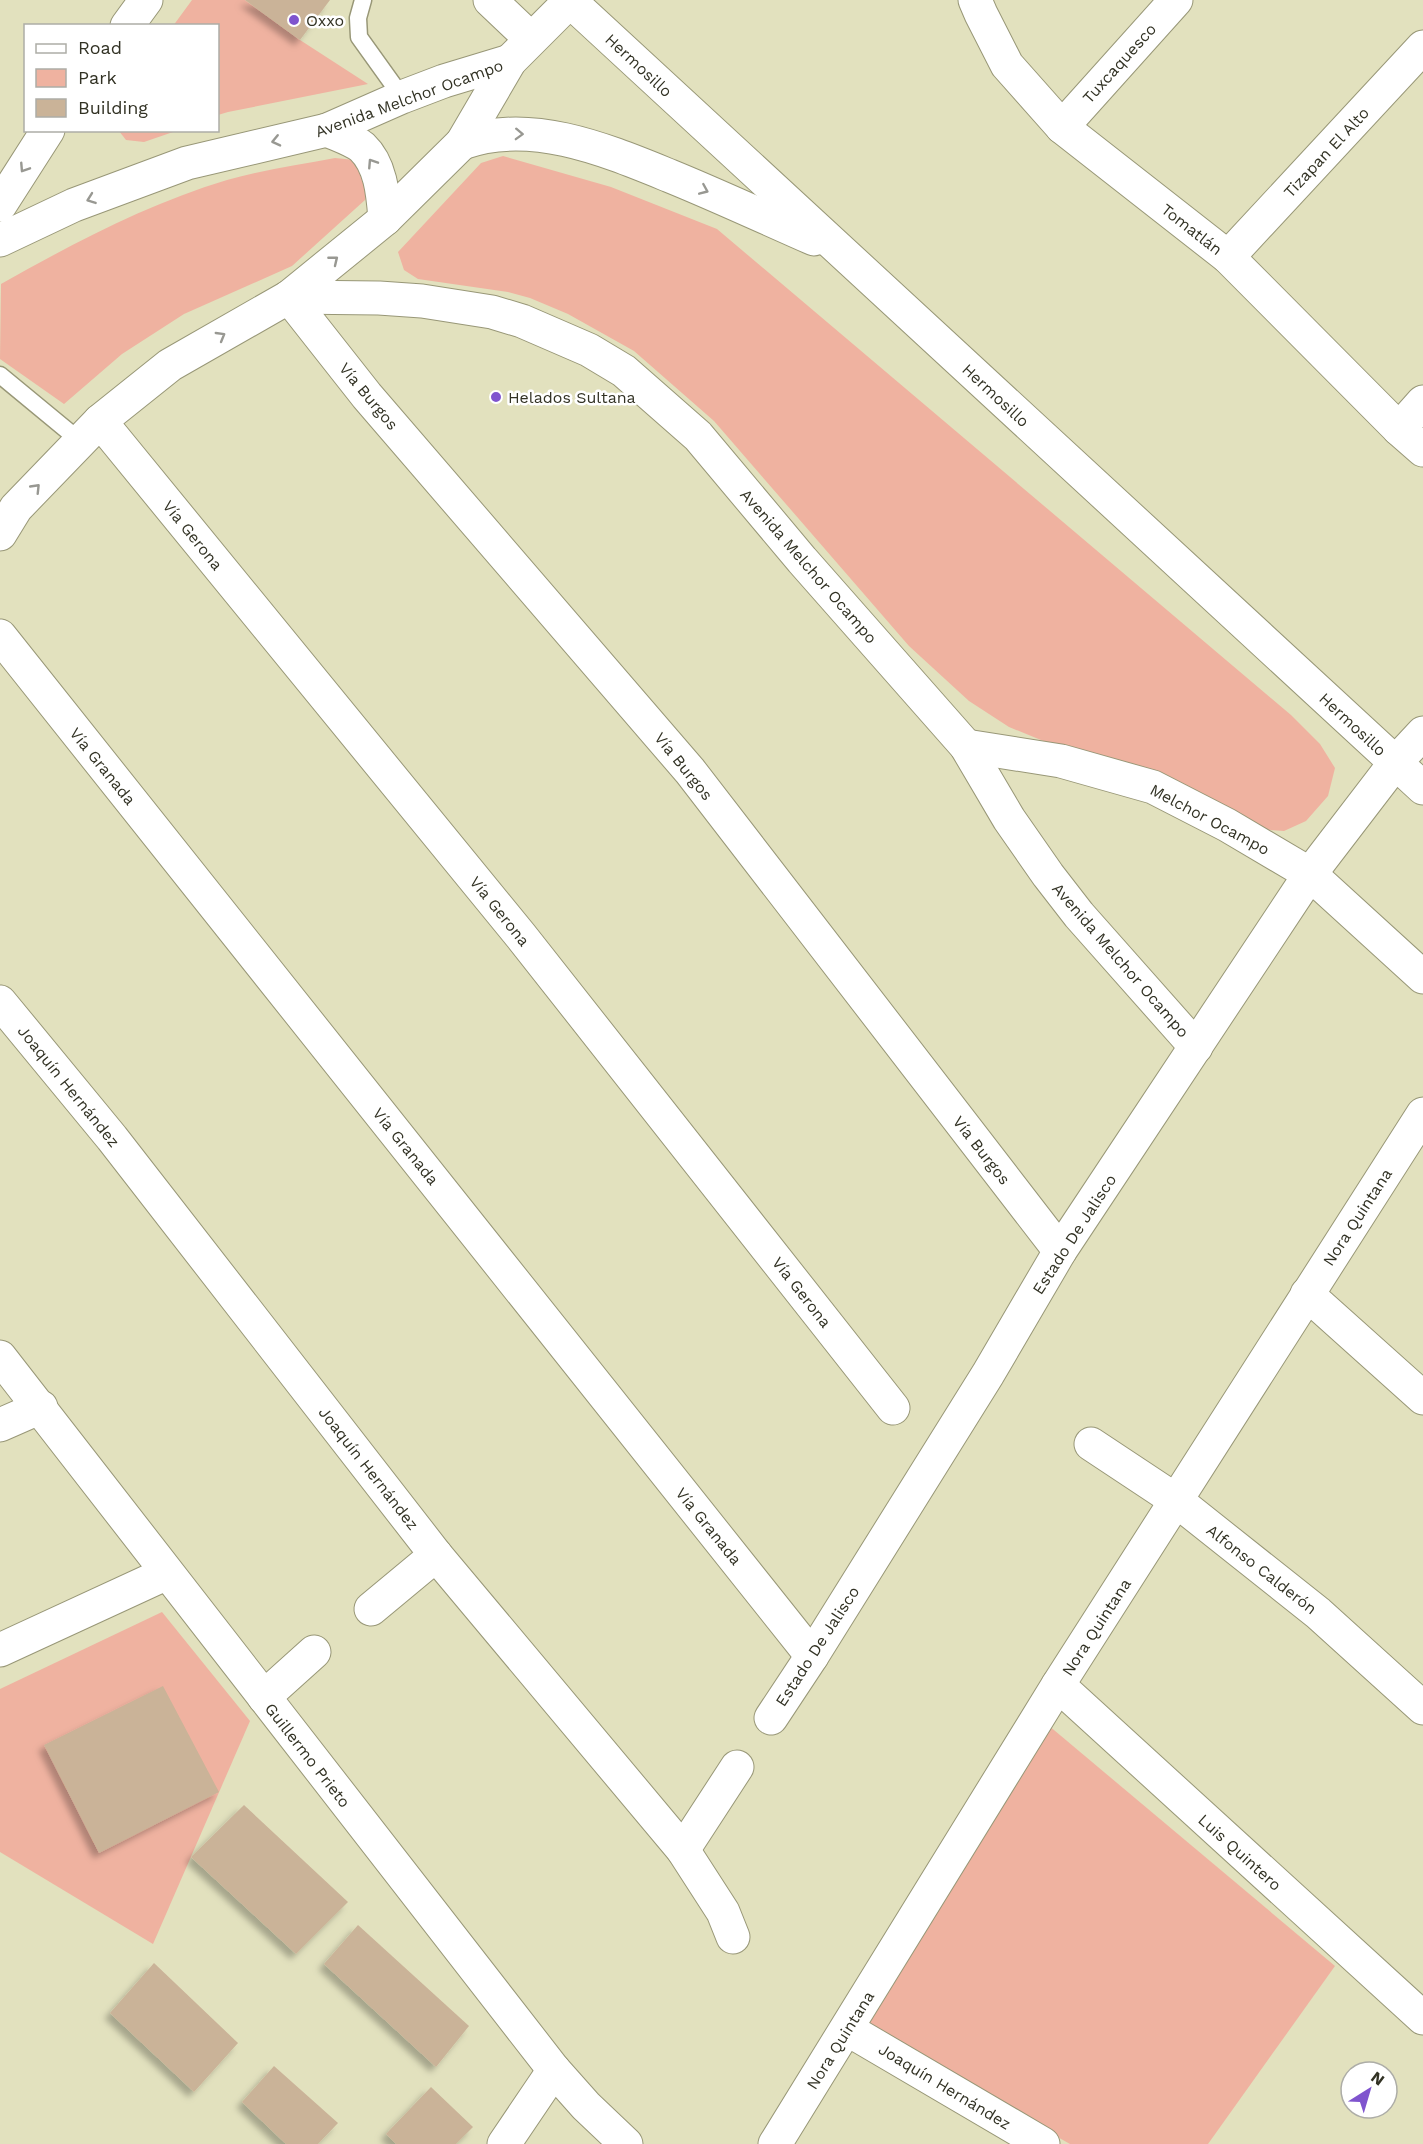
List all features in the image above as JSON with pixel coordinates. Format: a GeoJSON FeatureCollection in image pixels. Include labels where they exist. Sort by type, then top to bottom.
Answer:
{"type":"FeatureCollection","features":[{"type":"Feature","properties":{"kind":"street"},"geometry":{"type":"LineString","coordinates":[[128,24],[146,0]]}},
{"type":"Feature","properties":{"kind":"street"},"geometry":{"type":"LineString","coordinates":[[490,0],[520,50],[570,1]]}},
{"type":"Feature","properties":{"kind":"street","name":"Tomatlán"},"geometry":{"type":"LineString","coordinates":[[975,0],[1007,65],[1062,126],[1228,257],[1399,429],[1423,450]]}},
{"type":"Feature","properties":{"kind":"street","name":"Tuxcaquesco"},"geometry":{"type":"LineString","coordinates":[[1062,126],[1176,0]]}},
{"type":"Feature","properties":{"kind":"street","name":"Hermosillo"},"geometry":{"type":"LineString","coordinates":[[570,1],[1423,788]]}},
{"type":"Feature","properties":{"kind":"street","name":"Tizapan El Alto"},"geometry":{"type":"LineString","coordinates":[[1228,257],[1423,47]]}},
{"type":"Feature","properties":{"kind":"street","name":"Avenida Melchor Ocampo"},"geometry":{"type":"LineString","coordinates":[[0,240],[74,205],[187,163],[327,130],[520,50]]}},
{"type":"Feature","properties":{"kind":"street","name":"Avenida Melchor Ocampo"},"geometry":{"type":"LineString","coordinates":[[0,534],[16,508],[90,431],[170,364],[289,297],[386,219],[462,142],[520,50]]}},
{"type":"Feature","properties":{"kind":"street"},"geometry":{"type":"LineString","coordinates":[[327,130],[361,147],[378,170],[386,219]]}},
{"type":"Feature","properties":{"kind":"street"},"geometry":{"type":"LineString","coordinates":[[0,205],[47,132]]}},
{"type":"Feature","properties":{"kind":"street"},"geometry":{"type":"LineString","coordinates":[[462,142],[487,135],[524,134],[592,146],[708,191],[841,252]]}},
{"type":"Feature","properties":{"kind":"street","name":"Avenida Melchor Ocampo"},"geometry":{"type":"LineString","coordinates":[[289,297],[422,301],[492,312],[522,321],[589,350],[624,371],[698,436],[802,560],[966,746],[1009,819],[1079,915],[1196,1047]]}},
{"type":"Feature","properties":{"kind":"street","name":"Vía Burgos"},"geometry":{"type":"LineString","coordinates":[[289,297],[367,396],[690,771],[1060,1251]]}},
{"type":"Feature","properties":{"kind":"street"},"geometry":{"type":"LineString","coordinates":[[1399,429],[1423,402]]}},
{"type":"Feature","properties":{"kind":"street","name":"Vía Gerona"},"geometry":{"type":"LineString","coordinates":[[90,431],[521,936],[893,1408]]}},
{"type":"Feature","properties":{"kind":"street","name":"Vía Granada"},"geometry":{"type":"LineString","coordinates":[[0,636],[812,1656]]}},
{"type":"Feature","properties":{"kind":"street","name":"Estado De Jalisco"},"geometry":{"type":"LineString","coordinates":[[771,1718],[988,1374],[1060,1251],[1310,874],[1395,763],[1423,733]]}},
{"type":"Feature","properties":{"kind":"street","name":"Melchor Ocampo"},"geometry":{"type":"LineString","coordinates":[[966,746],[1061,761],[1153,787],[1227,825],[1310,874],[1423,977]]}},
{"type":"Feature","properties":{"kind":"street","name":"Joaquín Hernández"},"geometry":{"type":"LineString","coordinates":[[0,1002],[112,1138],[436,1555],[683,1850],[723,1912],[733,1937]]}},
{"type":"Feature","properties":{"kind":"street","name":"Nora Quintana"},"geometry":{"type":"LineString","coordinates":[[775,2144],[1058,1685],[1423,1114]]}},
{"type":"Feature","properties":{"kind":"street"},"geometry":{"type":"LineString","coordinates":[[1307,1294],[1423,1398]]}},
{"type":"Feature","properties":{"kind":"street","name":"Guillermo Prieto"},"geometry":{"type":"LineString","coordinates":[[0,1357],[554,2070],[586,2106],[626,2144]]}},
{"type":"Feature","properties":{"kind":"street"},"geometry":{"type":"LineString","coordinates":[[0,1425],[41,1407]]}},
{"type":"Feature","properties":{"kind":"street","name":"Alfonso Calderón"},"geometry":{"type":"LineString","coordinates":[[1091,1444],[1177,1501],[1318,1613],[1423,1708]]}},
{"type":"Feature","properties":{"kind":"street"},"geometry":{"type":"LineString","coordinates":[[370,1609],[436,1555]]}},
{"type":"Feature","properties":{"kind":"street"},"geometry":{"type":"LineString","coordinates":[[0,1650],[167,1573]]}},
{"type":"Feature","properties":{"kind":"street"},"geometry":{"type":"LineString","coordinates":[[264,1697],[314,1652]]}},
{"type":"Feature","properties":{"kind":"street","name":"Luis Quintero"},"geometry":{"type":"LineString","coordinates":[[1058,1685],[1423,2018]]}},
{"type":"Feature","properties":{"kind":"street"},"geometry":{"type":"LineString","coordinates":[[683,1850],[737,1767]]}},
{"type":"Feature","properties":{"kind":"street","name":"Joaquín Hernández"},"geometry":{"type":"LineString","coordinates":[[847,2029],[1043,2144]]}},
{"type":"Feature","properties":{"kind":"street"},"geometry":{"type":"LineString","coordinates":[[504,2144],[554,2070]]}},
{"type":"Feature","properties":{"kind":"lane"},"geometry":{"type":"LineString","coordinates":[[363,0],[358,18],[359,37],[402,97]]}},
{"type":"Feature","properties":{"kind":"lane"},"geometry":{"type":"LineString","coordinates":[[0,375],[90,431]]}},
{"type":"Feature","properties":{"kind":"green space"},"geometry":{"type":"Polygon","coordinates":[[[192,0],[245,0],[300,40],[368,84],[219,115],[219,24],[174,24],[192,0]]]}},
{"type":"Feature","properties":{"kind":"green space"},"geometry":{"type":"Polygon","coordinates":[[[120,132],[173,132],[144,142],[126,140],[120,132]]]}},
{"type":"Feature","properties":{"kind":"green space"},"geometry":{"type":"Polygon","coordinates":[[[503,156],[611,187],[717,229],[1291,715],[1320,744],[1335,768],[1328,796],[1306,821],[1284,831],[1258,829],[1009,727],[969,701],[909,646],[714,421],[634,351],[568,314],[530,298],[508,292],[418,279],[404,270],[398,252],[481,163],[503,156]]]}},
{"type":"Feature","properties":{"kind":"green space"},"geometry":{"type":"Polygon","coordinates":[[[335,158],[355,160],[372,181],[365,200],[292,266],[184,314],[122,354],[64,404],[0,359],[1,284],[83,239],[197,190],[240,176],[335,158]]]}},
{"type":"Feature","properties":{"kind":"green space"},"geometry":{"type":"Polygon","coordinates":[[[162,1612],[250,1721],[153,1944],[0,1852],[0,1689],[162,1612]]]}},
{"type":"Feature","properties":{"kind":"green space"},"geometry":{"type":"Polygon","coordinates":[[[1048,1725],[1335,1966],[1208,2144],[1070,2144],[866,2029],[1048,1725]]]}},
{"type":"Feature","properties":{"kind":"building","name":"Oxxo"},"geometry":{"type":"Polygon","coordinates":[[[245,0],[330,0],[300,40],[245,0]]]}},
{"type":"Feature","properties":{"kind":"building"},"geometry":{"type":"Polygon","coordinates":[[[163,1686],[219,1792],[99,1853],[44,1745],[163,1686]]]}},
{"type":"Feature","properties":{"kind":"building"},"geometry":{"type":"Polygon","coordinates":[[[244,1805],[348,1902],[296,1954],[191,1857],[244,1805]]]}},
{"type":"Feature","properties":{"kind":"building"},"geometry":{"type":"Polygon","coordinates":[[[358,1925],[469,2026],[436,2067],[324,1964],[358,1925]]]}},
{"type":"Feature","properties":{"kind":"building"},"geometry":{"type":"Polygon","coordinates":[[[154,1963],[238,2043],[194,2092],[110,2013],[154,1963]]]}},
{"type":"Feature","properties":{"kind":"building"},"geometry":{"type":"Polygon","coordinates":[[[274,2066],[338,2123],[318,2144],[286,2144],[242,2102],[274,2066]]]}},
{"type":"Feature","properties":{"kind":"building"},"geometry":{"type":"Polygon","coordinates":[[[431,2087],[473,2127],[456,2144],[396,2144],[386,2134],[431,2087]]]}},
{"type":"Feature","properties":{"kind":"place","name":"Oxxo"},"geometry":{"type":"Point","coordinates":[294,20]}},
{"type":"Feature","properties":{"kind":"place","name":"Helados Sultana"},"geometry":{"type":"Point","coordinates":[496,397]}}]}
